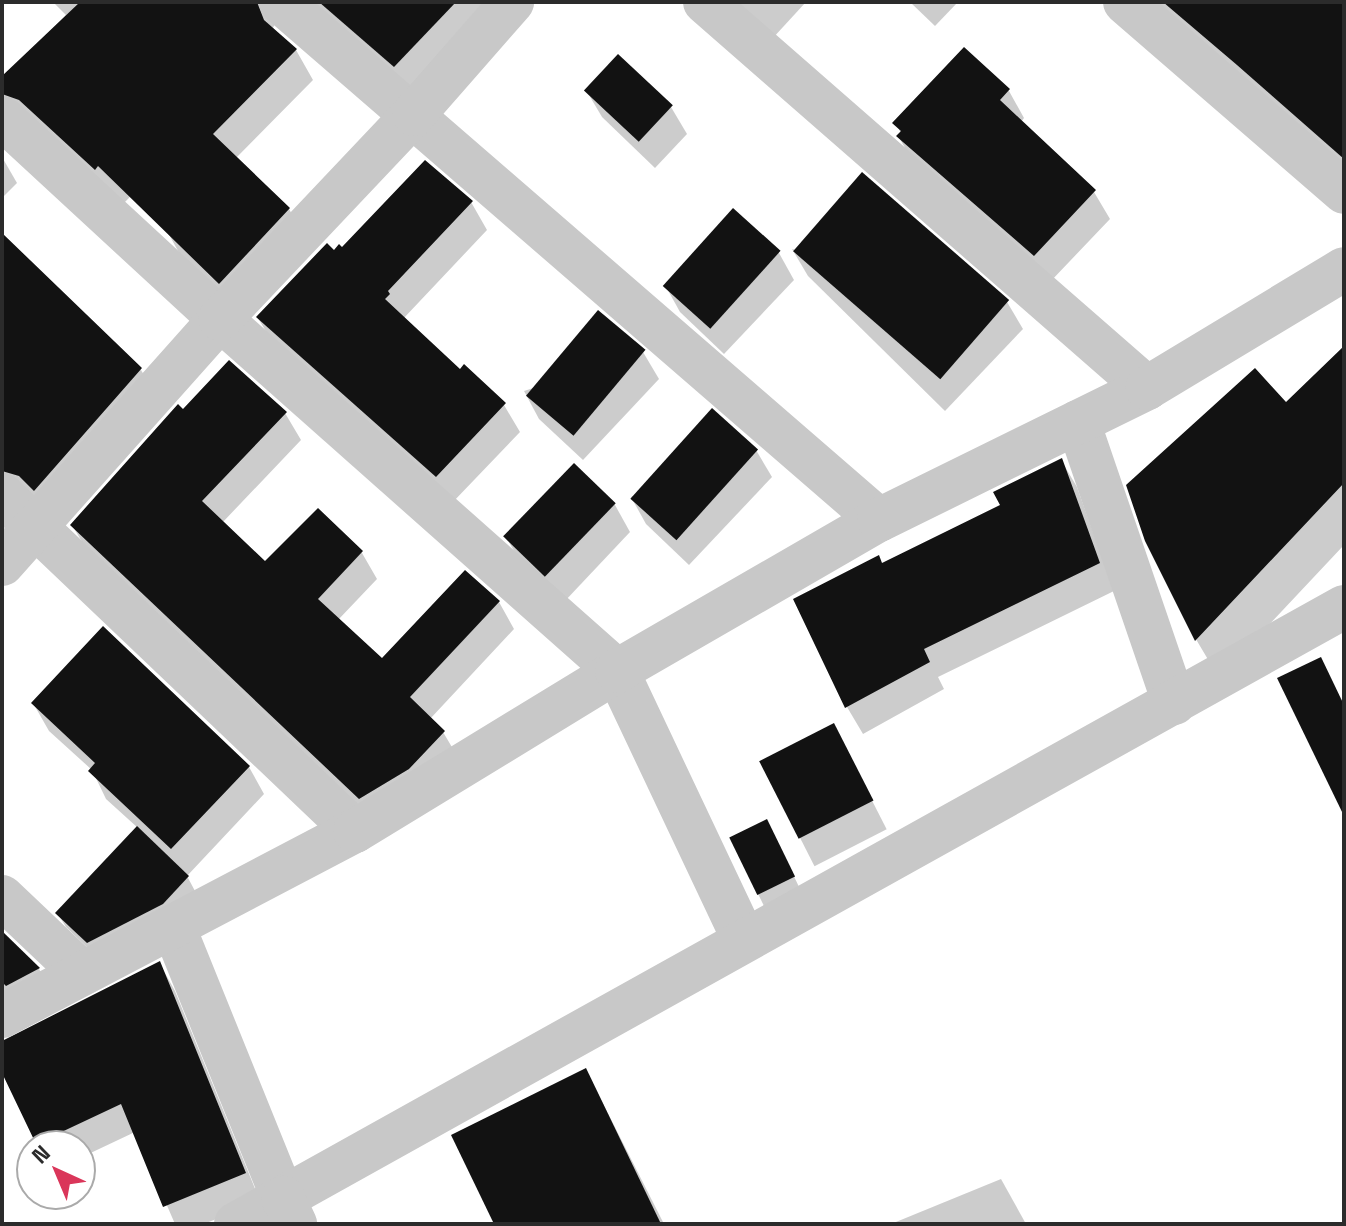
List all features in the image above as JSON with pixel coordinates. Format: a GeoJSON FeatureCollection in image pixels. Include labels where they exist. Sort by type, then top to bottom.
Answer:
{"type":"FeatureCollection","features":[{"type":"Feature","properties":{"kind":"street"},"geometry":{"type":"LineString","coordinates":[[281,2],[414,114],[879,520]]}},
{"type":"Feature","properties":{"kind":"street"},"geometry":{"type":"LineString","coordinates":[[2,564],[220,319],[414,114],[512,2]]}},
{"type":"Feature","properties":{"kind":"street"},"geometry":{"type":"LineString","coordinates":[[705,2],[1147,388]]}},
{"type":"Feature","properties":{"kind":"street"},"geometry":{"type":"LineString","coordinates":[[1125,2],[1344,192]]}},
{"type":"Feature","properties":{"kind":"street"},"geometry":{"type":"LineString","coordinates":[[2,118],[220,319],[617,671],[744,940]]}},
{"type":"Feature","properties":{"kind":"street"},"geometry":{"type":"LineString","coordinates":[[2,1016],[355,831],[617,671],[879,520],[1147,388],[1344,269]]}},
{"type":"Feature","properties":{"kind":"street"},"geometry":{"type":"LineString","coordinates":[[1078,422],[1174,703]]}},
{"type":"Feature","properties":{"kind":"street"},"geometry":{"type":"LineString","coordinates":[[2,495],[355,831]]}},
{"type":"Feature","properties":{"kind":"street"},"geometry":{"type":"LineString","coordinates":[[236,1224],[289,1211],[744,940],[1344,607]]}},
{"type":"Feature","properties":{"kind":"street"},"geometry":{"type":"LineString","coordinates":[[2,897],[81,972]]}},
{"type":"Feature","properties":{"kind":"street"},"geometry":{"type":"LineString","coordinates":[[174,928],[289,1211]]}},
{"type":"Feature","properties":{"kind":"building"},"geometry":{"type":"Polygon","coordinates":[[[80,2],[257,2],[264,20],[297,49],[213,134],[290,208],[219,284],[98,166],[95,170],[19,100],[2,94],[2,76],[80,2]]]}},
{"type":"Feature","properties":{"kind":"building"},"geometry":{"type":"Polygon","coordinates":[[[319,2],[456,2],[394,67],[319,2]]]}},
{"type":"Feature","properties":{"kind":"building"},"geometry":{"type":"Polygon","coordinates":[[[1163,2],[1344,2],[1344,159],[1237,65],[1163,2]]]}},
{"type":"Feature","properties":{"kind":"building"},"geometry":{"type":"Polygon","coordinates":[[[964,47],[1010,89],[1000,100],[1096,190],[1034,256],[896,136],[901,131],[892,123],[964,47]]]}},
{"type":"Feature","properties":{"kind":"building"},"geometry":{"type":"Polygon","coordinates":[[[618,54],[673,105],[639,142],[584,91],[618,54]]]}},
{"type":"Feature","properties":{"kind":"building"},"geometry":{"type":"Polygon","coordinates":[[[425,160],[473,201],[388,291],[390,294],[385,299],[460,369],[464,364],[506,403],[436,477],[256,317],[327,243],[334,250],[339,244],[342,247],[425,160]]]}},
{"type":"Feature","properties":{"kind":"building"},"geometry":{"type":"Polygon","coordinates":[[[862,172],[1009,300],[940,379],[793,251],[862,172]]]}},
{"type":"Feature","properties":{"kind":"building"},"geometry":{"type":"Polygon","coordinates":[[[733,208],[781,251],[710,329],[663,286],[733,208]]]}},
{"type":"Feature","properties":{"kind":"building"},"geometry":{"type":"Polygon","coordinates":[[[2,233],[142,368],[34,491],[19,476],[2,471],[2,233]]]}},
{"type":"Feature","properties":{"kind":"building"},"geometry":{"type":"Polygon","coordinates":[[[598,310],[645,350],[574,436],[526,396],[598,310]]]}},
{"type":"Feature","properties":{"kind":"building"},"geometry":{"type":"Polygon","coordinates":[[[1344,346],[1344,483],[1195,641],[1145,541],[1126,485],[1255,368],[1286,402],[1344,346]]]}},
{"type":"Feature","properties":{"kind":"building"},"geometry":{"type":"Polygon","coordinates":[[[229,360],[287,412],[202,501],[265,561],[318,508],[363,551],[318,599],[382,658],[465,570],[500,601],[410,697],[445,731],[409,769],[359,799],[70,525],[178,404],[183,409],[229,360]]]}},
{"type":"Feature","properties":{"kind":"building"},"geometry":{"type":"Polygon","coordinates":[[[712,408],[758,449],[676,540],[630,499],[712,408]]]}},
{"type":"Feature","properties":{"kind":"building"},"geometry":{"type":"Polygon","coordinates":[[[1062,458],[1100,563],[924,649],[930,662],[845,708],[793,599],[879,555],[882,563],[1000,505],[993,492],[1062,458]]]}},
{"type":"Feature","properties":{"kind":"building"},"geometry":{"type":"Polygon","coordinates":[[[574,463],[616,503],[545,577],[503,536],[574,463]]]}},
{"type":"Feature","properties":{"kind":"building"},"geometry":{"type":"Polygon","coordinates":[[[103,626],[250,766],[171,849],[88,771],[95,763],[31,703],[103,626]]]}},
{"type":"Feature","properties":{"kind":"building"},"geometry":{"type":"Polygon","coordinates":[[[1321,657],[1344,705],[1344,816],[1277,678],[1321,657]]]}},
{"type":"Feature","properties":{"kind":"building"},"geometry":{"type":"Polygon","coordinates":[[[834,723],[873,801],[799,839],[759,761],[834,723]]]}},
{"type":"Feature","properties":{"kind":"building"},"geometry":{"type":"Polygon","coordinates":[[[767,819],[795,877],[757,895],[729,837],[767,819]]]}},
{"type":"Feature","properties":{"kind":"building"},"geometry":{"type":"Polygon","coordinates":[[[137,826],[189,876],[163,904],[87,943],[55,913],[137,826]]]}},
{"type":"Feature","properties":{"kind":"building"},"geometry":{"type":"Polygon","coordinates":[[[2,931],[40,968],[6,986],[2,982],[2,931]]]}},
{"type":"Feature","properties":{"kind":"building"},"geometry":{"type":"Polygon","coordinates":[[[160,961],[246,1173],[163,1207],[121,1104],[66,1130],[29,1130],[2,1073],[2,1041],[160,961]]]}},
{"type":"Feature","properties":{"kind":"building"},"geometry":{"type":"Polygon","coordinates":[[[586,1068],[661,1224],[494,1224],[451,1135],[586,1068]]]}}]}
